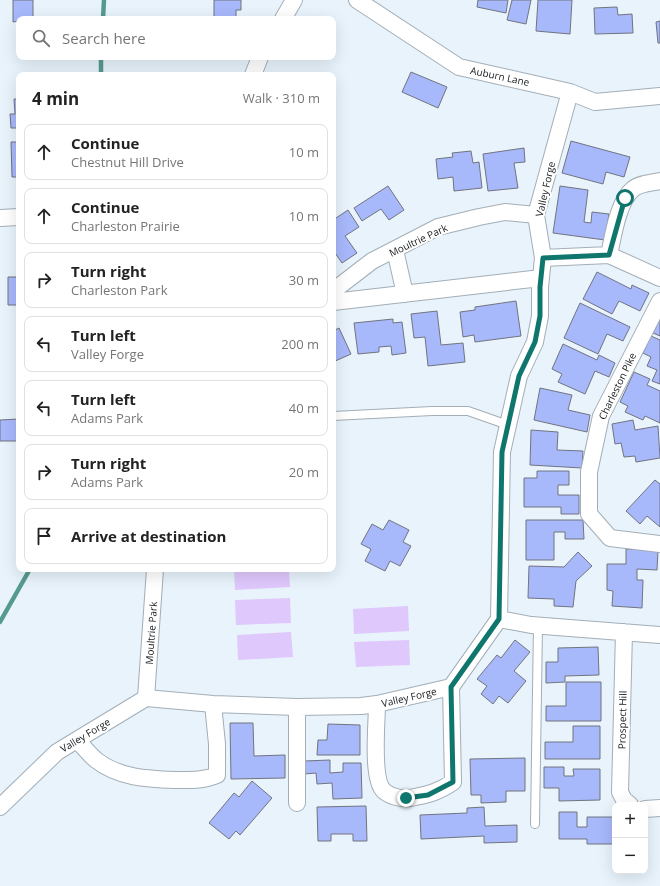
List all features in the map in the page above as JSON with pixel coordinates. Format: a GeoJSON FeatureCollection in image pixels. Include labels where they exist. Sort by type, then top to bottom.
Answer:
{"type":"FeatureCollection","features":[{"type":"Feature","properties":{"kind":"street"},"geometry":{"type":"LineString","coordinates":[[285,16],[294,0]]}},
{"type":"Feature","properties":{"kind":"street","name":"Auburn Lane"},"geometry":{"type":"LineString","coordinates":[[357,0],[459,67],[570,92],[594,102],[660,96]]}},
{"type":"Feature","properties":{"kind":"street"},"geometry":{"type":"LineString","coordinates":[[254,72],[259,60]]}},
{"type":"Feature","properties":{"kind":"street","name":"Valley Forge"},"geometry":{"type":"LineString","coordinates":[[499,619],[502,452],[519,376],[535,342],[540,316],[543,258],[536,215],[570,92]]}},
{"type":"Feature","properties":{"kind":"street"},"geometry":{"type":"LineString","coordinates":[[609,255],[625,198],[634,188],[646,183],[660,181]]}},
{"type":"Feature","properties":{"kind":"street","name":"Moultrie Park"},"geometry":{"type":"LineString","coordinates":[[336,289],[372,262],[438,228],[505,212],[536,215]]}},
{"type":"Feature","properties":{"kind":"street"},"geometry":{"type":"LineString","coordinates":[[0,218],[16,217]]}},
{"type":"Feature","properties":{"kind":"street"},"geometry":{"type":"LineString","coordinates":[[395,250],[405,294]]}},
{"type":"Feature","properties":{"kind":"street"},"geometry":{"type":"LineString","coordinates":[[543,258],[609,255],[660,278]]}},
{"type":"Feature","properties":{"kind":"street"},"geometry":{"type":"LineString","coordinates":[[336,302],[541,278]]}},
{"type":"Feature","properties":{"kind":"street","name":"Charleston Pike"},"geometry":{"type":"LineString","coordinates":[[660,301],[601,416],[589,472],[589,514],[610,538],[660,544]]}},
{"type":"Feature","properties":{"kind":"street","name":"Moultrie Park"},"geometry":{"type":"LineString","coordinates":[[146,698],[155,572]]}},
{"type":"Feature","properties":{"kind":"street"},"geometry":{"type":"LineString","coordinates":[[377,704],[377,776],[384,791],[393,796],[406,798],[428,795],[453,782],[451,687],[499,619],[538,625],[660,635]]}},
{"type":"Feature","properties":{"kind":"street","name":"Prospect Hill"},"geometry":{"type":"LineString","coordinates":[[624,632],[620,792],[626,802]]}},
{"type":"Feature","properties":{"kind":"street","name":"Valley Forge"},"geometry":{"type":"LineString","coordinates":[[0,807],[57,752],[146,698],[213,704],[297,707],[377,704],[451,687]]}},
{"type":"Feature","properties":{"kind":"street"},"geometry":{"type":"LineString","coordinates":[[77,740],[96,760],[130,777],[140,779],[196,780],[211,777],[217,774],[213,704]]}},
{"type":"Feature","properties":{"kind":"street"},"geometry":{"type":"LineString","coordinates":[[296,803],[297,707]]}},
{"type":"Feature","properties":{"kind":"street"},"geometry":{"type":"LineString","coordinates":[[648,809],[660,808]]}},
{"type":"Feature","properties":{"kind":"lane"},"geometry":{"type":"LineString","coordinates":[[336,416],[432,411],[468,412],[508,425]]}},
{"type":"Feature","properties":{"kind":"lane"},"geometry":{"type":"LineString","coordinates":[[535,824],[538,625]]}},
{"type":"Feature","properties":{"kind":"shaded area"},"geometry":{"type":"Polygon","coordinates":[[[234,572],[289,572],[290,587],[235,590],[234,572]]]}},
{"type":"Feature","properties":{"kind":"shaded area"},"geometry":{"type":"Polygon","coordinates":[[[290,598],[291,623],[236,625],[235,600],[290,598]]]}},
{"type":"Feature","properties":{"kind":"shaded area"},"geometry":{"type":"Polygon","coordinates":[[[408,606],[409,631],[354,634],[353,609],[408,606]]]}},
{"type":"Feature","properties":{"kind":"shaded area"},"geometry":{"type":"Polygon","coordinates":[[[291,632],[293,657],[238,660],[237,635],[291,632]]]}},
{"type":"Feature","properties":{"kind":"shaded area"},"geometry":{"type":"Polygon","coordinates":[[[409,640],[410,665],[356,667],[354,642],[409,640]]]}},
{"type":"Feature","properties":{"kind":"building"},"geometry":{"type":"Polygon","coordinates":[[[13,0],[33,0],[33,16],[16,16],[16,22],[13,22],[13,0]]]}},
{"type":"Feature","properties":{"kind":"building"},"geometry":{"type":"Polygon","coordinates":[[[214,0],[241,0],[241,10],[236,10],[236,16],[214,16],[214,0]]]}},
{"type":"Feature","properties":{"kind":"building"},"geometry":{"type":"Polygon","coordinates":[[[478,0],[508,0],[506,13],[477,7],[478,0]]]}},
{"type":"Feature","properties":{"kind":"building"},"geometry":{"type":"Polygon","coordinates":[[[512,0],[531,0],[526,24],[507,20],[512,0]]]}},
{"type":"Feature","properties":{"kind":"building"},"geometry":{"type":"Polygon","coordinates":[[[538,0],[572,0],[570,34],[536,31],[538,0]]]}},
{"type":"Feature","properties":{"kind":"building"},"geometry":{"type":"Polygon","coordinates":[[[617,7],[618,15],[632,14],[633,33],[595,34],[594,8],[617,7]]]}},
{"type":"Feature","properties":{"kind":"building"},"geometry":{"type":"Polygon","coordinates":[[[660,21],[660,43],[658,43],[656,22],[660,21]]]}},
{"type":"Feature","properties":{"kind":"building"},"geometry":{"type":"Polygon","coordinates":[[[411,72],[447,87],[438,108],[402,92],[411,72]]]}},
{"type":"Feature","properties":{"kind":"building"},"geometry":{"type":"Polygon","coordinates":[[[14,99],[16,99],[16,128],[11,128],[10,114],[15,114],[14,99]]]}},
{"type":"Feature","properties":{"kind":"building"},"geometry":{"type":"Polygon","coordinates":[[[571,141],[630,157],[624,177],[606,172],[603,184],[562,173],[571,141]]]}},
{"type":"Feature","properties":{"kind":"building"},"geometry":{"type":"Polygon","coordinates":[[[11,142],[16,142],[16,177],[12,177],[11,142]]]}},
{"type":"Feature","properties":{"kind":"building"},"geometry":{"type":"Polygon","coordinates":[[[524,148],[525,162],[514,163],[518,188],[488,191],[483,154],[524,148]]]}},
{"type":"Feature","properties":{"kind":"building"},"geometry":{"type":"Polygon","coordinates":[[[471,151],[473,163],[479,162],[482,188],[454,191],[453,177],[438,179],[436,159],[453,157],[452,153],[471,151]]]}},
{"type":"Feature","properties":{"kind":"building"},"geometry":{"type":"Polygon","coordinates":[[[388,186],[404,210],[389,220],[381,209],[362,221],[354,208],[388,186]]]}},
{"type":"Feature","properties":{"kind":"building"},"geometry":{"type":"Polygon","coordinates":[[[560,186],[588,190],[584,222],[591,223],[592,212],[609,214],[605,240],[553,233],[560,186]]]}},
{"type":"Feature","properties":{"kind":"building"},"geometry":{"type":"Polygon","coordinates":[[[348,210],[359,227],[345,236],[357,253],[342,263],[336,254],[336,218],[348,210]]]}},
{"type":"Feature","properties":{"kind":"building"},"geometry":{"type":"Polygon","coordinates":[[[597,272],[631,289],[632,285],[649,293],[640,311],[619,301],[612,314],[583,299],[597,272]]]}},
{"type":"Feature","properties":{"kind":"building"},"geometry":{"type":"Polygon","coordinates":[[[8,277],[16,277],[16,305],[8,305],[8,277]]]}},
{"type":"Feature","properties":{"kind":"building"},"geometry":{"type":"Polygon","coordinates":[[[516,301],[521,336],[475,342],[474,335],[463,337],[460,312],[475,310],[475,307],[516,301]]]}},
{"type":"Feature","properties":{"kind":"building"},"geometry":{"type":"Polygon","coordinates":[[[580,303],[630,327],[623,341],[607,334],[598,354],[564,338],[580,303]]]}},
{"type":"Feature","properties":{"kind":"building"},"geometry":{"type":"Polygon","coordinates":[[[437,311],[441,345],[463,343],[465,362],[428,366],[425,337],[414,338],[411,314],[437,311]]]}},
{"type":"Feature","properties":{"kind":"building"},"geometry":{"type":"Polygon","coordinates":[[[393,319],[393,323],[402,322],[406,353],[392,355],[391,346],[379,347],[379,352],[358,354],[354,323],[393,319]]]}},
{"type":"Feature","properties":{"kind":"building"},"geometry":{"type":"Polygon","coordinates":[[[660,320],[660,336],[653,333],[660,320]]]}},
{"type":"Feature","properties":{"kind":"building"},"geometry":{"type":"Polygon","coordinates":[[[339,328],[351,354],[336,361],[336,330],[339,328]]]}},
{"type":"Feature","properties":{"kind":"building"},"geometry":{"type":"Polygon","coordinates":[[[651,336],[660,340],[660,384],[652,381],[657,370],[647,366],[651,357],[643,353],[651,336]]]}},
{"type":"Feature","properties":{"kind":"building"},"geometry":{"type":"Polygon","coordinates":[[[563,344],[597,360],[599,355],[615,363],[609,377],[595,371],[585,394],[558,382],[562,374],[552,369],[563,344]]]}},
{"type":"Feature","properties":{"kind":"building"},"geometry":{"type":"Polygon","coordinates":[[[634,372],[650,379],[647,385],[660,391],[660,423],[645,416],[643,420],[625,412],[628,406],[620,402],[634,372]]]}},
{"type":"Feature","properties":{"kind":"building"},"geometry":{"type":"Polygon","coordinates":[[[540,388],[572,395],[568,410],[590,415],[587,432],[534,420],[540,388]]]}},
{"type":"Feature","properties":{"kind":"building"},"geometry":{"type":"Polygon","coordinates":[[[16,419],[16,441],[0,441],[0,420],[16,419]]]}},
{"type":"Feature","properties":{"kind":"building"},"geometry":{"type":"Polygon","coordinates":[[[633,420],[635,430],[658,426],[660,458],[636,462],[635,456],[624,457],[621,443],[615,444],[612,424],[633,420]]]}},
{"type":"Feature","properties":{"kind":"building"},"geometry":{"type":"Polygon","coordinates":[[[531,430],[558,432],[557,450],[583,451],[582,468],[530,465],[531,430]]]}},
{"type":"Feature","properties":{"kind":"building"},"geometry":{"type":"Polygon","coordinates":[[[537,471],[569,471],[569,485],[558,485],[558,495],[579,495],[579,514],[561,514],[561,507],[524,507],[524,478],[537,478],[537,471]]]}},
{"type":"Feature","properties":{"kind":"building"},"geometry":{"type":"Polygon","coordinates":[[[655,480],[660,484],[660,527],[647,516],[640,524],[626,511],[655,480]]]}},
{"type":"Feature","properties":{"kind":"building"},"geometry":{"type":"Polygon","coordinates":[[[389,520],[409,530],[403,542],[411,546],[400,566],[390,561],[385,571],[365,561],[371,549],[361,544],[372,524],[383,530],[389,520]]]}},
{"type":"Feature","properties":{"kind":"building"},"geometry":{"type":"Polygon","coordinates":[[[526,520],[583,520],[584,539],[565,539],[565,532],[554,532],[554,560],[526,560],[526,520]]]}},
{"type":"Feature","properties":{"kind":"building"},"geometry":{"type":"Polygon","coordinates":[[[626,549],[658,550],[657,570],[637,569],[637,580],[643,580],[642,608],[612,606],[613,591],[607,590],[607,564],[626,564],[626,549]]]}},
{"type":"Feature","properties":{"kind":"building"},"geometry":{"type":"Polygon","coordinates":[[[578,552],[592,566],[576,581],[573,607],[554,606],[554,599],[528,598],[529,566],[564,567],[578,552]]]}},
{"type":"Feature","properties":{"kind":"building"},"geometry":{"type":"Polygon","coordinates":[[[515,640],[530,652],[514,671],[526,681],[508,703],[499,696],[493,704],[481,694],[487,686],[477,679],[497,655],[501,658],[515,640]]]}},
{"type":"Feature","properties":{"kind":"building"},"geometry":{"type":"Polygon","coordinates":[[[598,647],[599,675],[565,676],[565,682],[546,683],[546,662],[558,662],[558,648],[598,647]]]}},
{"type":"Feature","properties":{"kind":"building"},"geometry":{"type":"Polygon","coordinates":[[[566,682],[601,682],[601,721],[546,721],[546,706],[566,706],[566,682]]]}},
{"type":"Feature","properties":{"kind":"building"},"geometry":{"type":"Polygon","coordinates":[[[230,723],[253,723],[254,756],[285,755],[285,778],[231,779],[230,723]]]}},
{"type":"Feature","properties":{"kind":"building"},"geometry":{"type":"Polygon","coordinates":[[[328,724],[360,725],[360,755],[317,755],[318,740],[327,740],[328,724]]]}},
{"type":"Feature","properties":{"kind":"building"},"geometry":{"type":"Polygon","coordinates":[[[573,726],[600,726],[600,759],[545,759],[545,742],[573,742],[573,726]]]}},
{"type":"Feature","properties":{"kind":"building"},"geometry":{"type":"Polygon","coordinates":[[[525,758],[525,791],[506,791],[506,802],[481,803],[481,795],[471,795],[470,759],[525,758]]]}},
{"type":"Feature","properties":{"kind":"building"},"geometry":{"type":"Polygon","coordinates":[[[330,760],[330,773],[343,772],[343,763],[361,763],[362,798],[333,799],[332,783],[317,784],[316,773],[304,774],[304,761],[330,760]]]}},
{"type":"Feature","properties":{"kind":"building"},"geometry":{"type":"Polygon","coordinates":[[[544,767],[564,767],[564,776],[574,776],[573,769],[600,769],[600,800],[559,801],[559,788],[544,788],[544,767]]]}},
{"type":"Feature","properties":{"kind":"building"},"geometry":{"type":"Polygon","coordinates":[[[252,781],[272,798],[240,835],[236,831],[229,839],[209,823],[234,793],[239,797],[252,781]]]}},
{"type":"Feature","properties":{"kind":"building"},"geometry":{"type":"Polygon","coordinates":[[[366,806],[367,841],[353,841],[353,834],[331,834],[331,841],[318,841],[317,807],[366,806]]]}},
{"type":"Feature","properties":{"kind":"building"},"geometry":{"type":"Polygon","coordinates":[[[484,807],[485,826],[517,825],[517,842],[484,843],[484,836],[421,839],[420,815],[467,813],[467,808],[484,807]]]}},
{"type":"Feature","properties":{"kind":"building"},"geometry":{"type":"Polygon","coordinates":[[[559,812],[577,812],[577,827],[587,827],[587,817],[612,817],[612,844],[587,844],[587,839],[559,839],[559,812]]]}},
{"type":"Feature","properties":{"kind":"waterway"},"geometry":{"type":"LineString","coordinates":[[103,16],[104,0]]}},
{"type":"Feature","properties":{"kind":"waterway"},"geometry":{"type":"LineString","coordinates":[[101,60],[101,72]]}},
{"type":"Feature","properties":{"kind":"waterway"},"geometry":{"type":"LineString","coordinates":[[0,622],[28,572]]}},
{"type":"Feature","properties":{"kind":"route"},"geometry":{"type":"LineString","coordinates":[[406,798],[428,795],[443,789],[453,782],[451,687],[499,619],[502,452],[519,376],[535,342],[540,316],[540,287],[543,258],[609,255],[625,198]]}}]}
